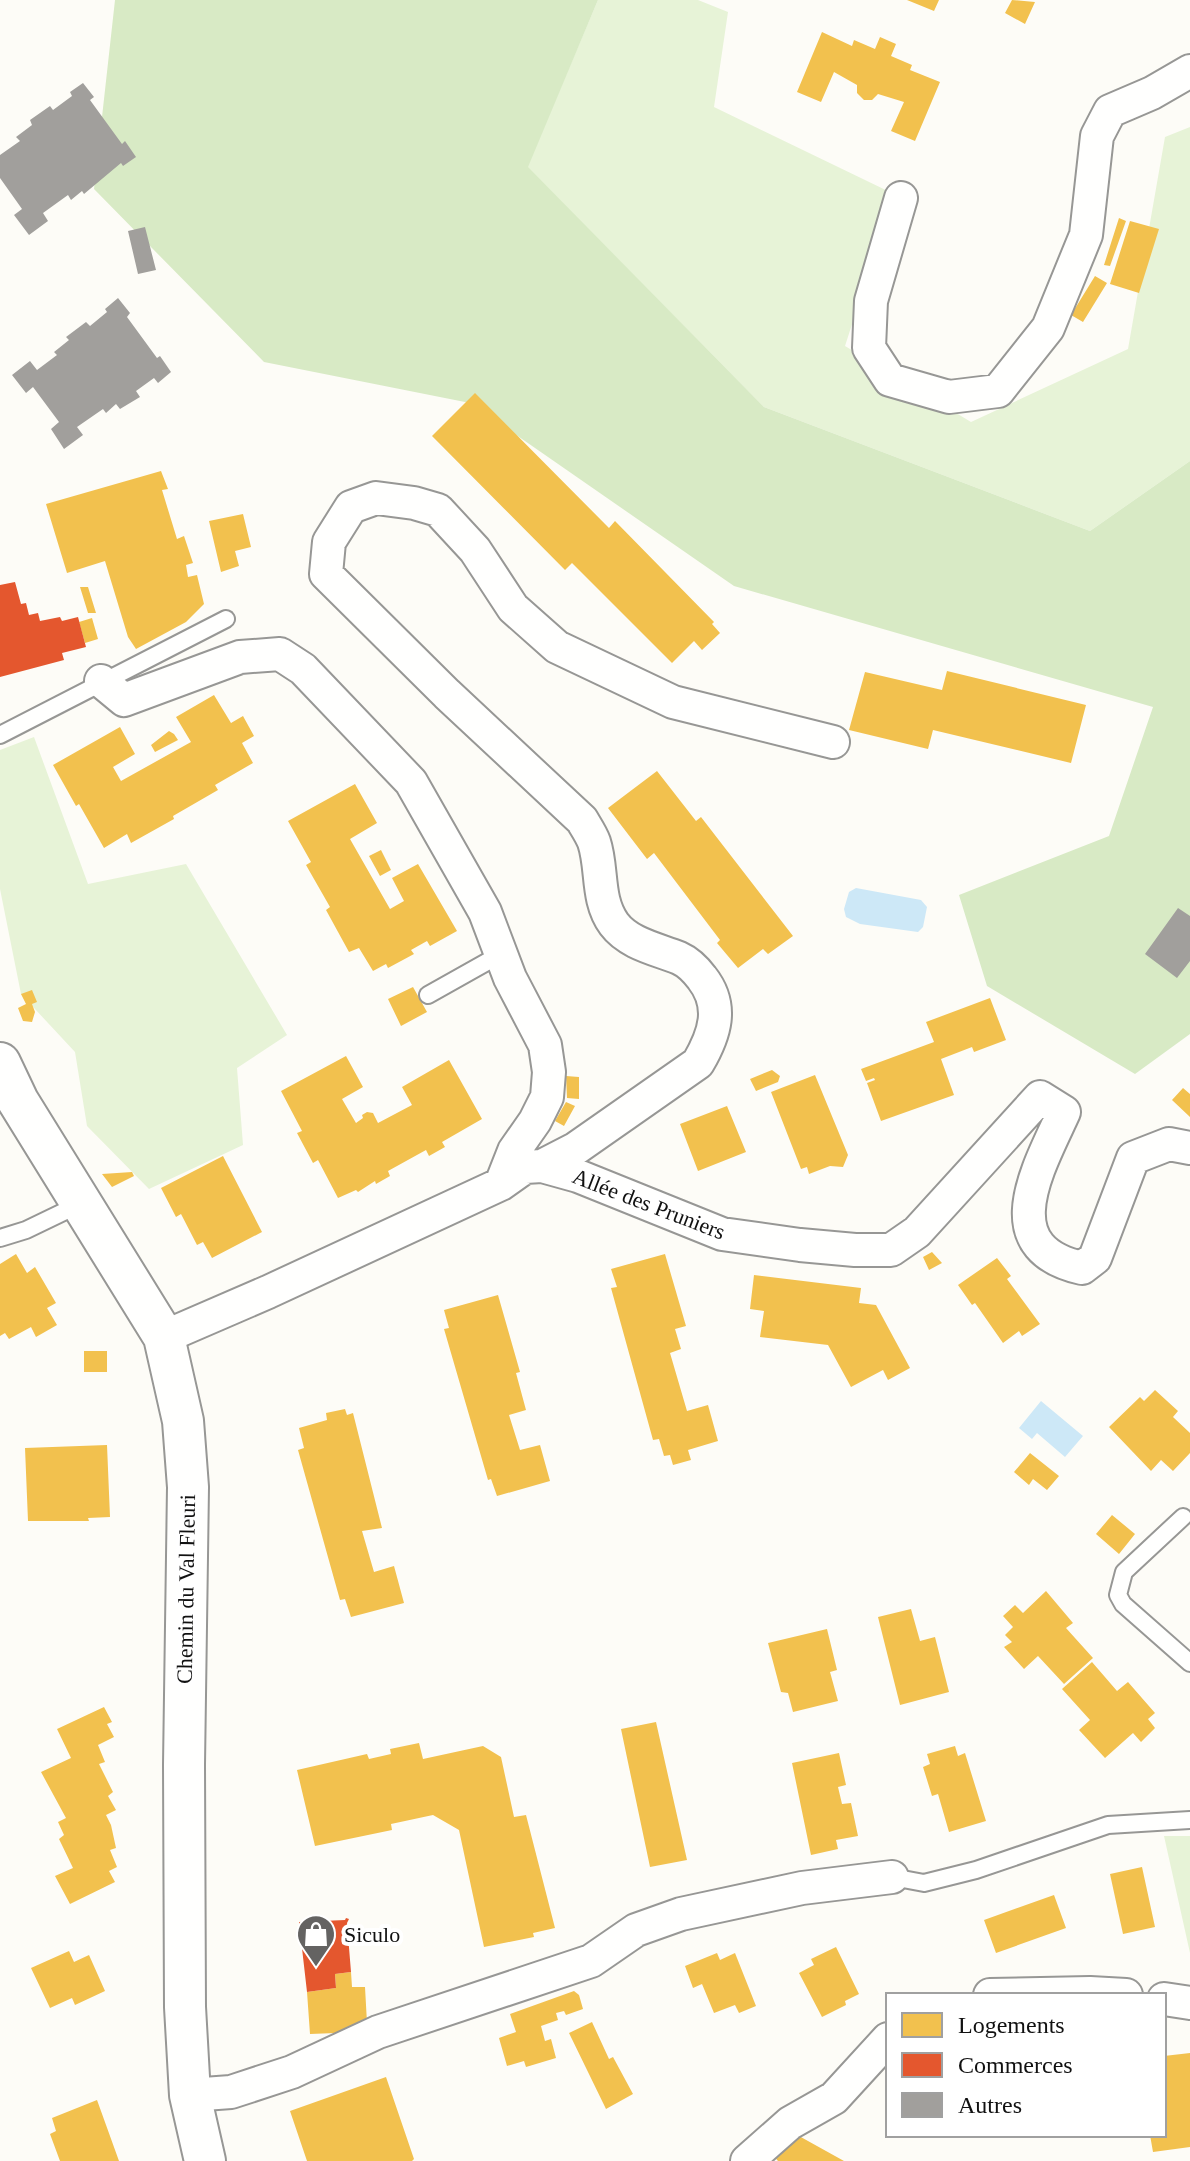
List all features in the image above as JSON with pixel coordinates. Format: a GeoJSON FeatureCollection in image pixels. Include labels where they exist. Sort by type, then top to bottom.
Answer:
{"type":"FeatureCollection","features":[{"type":"Feature","properties":{"kind":"street"},"geometry":{"type":"LineString","coordinates":[[901,198],[871,301],[869,348],[890,380],[949,397],[998,391],[1048,328],[1086,235],[1097,136],[1110,111],[1152,93],[1190,71]]}},
{"type":"Feature","properties":{"kind":"street"},"geometry":{"type":"LineString","coordinates":[[542,1166],[575,1149],[698,1063],[709,1044],[716,1004],[711,989],[683,960],[628,938],[616,926],[606,911],[601,894],[594,841],[582,820],[447,694],[326,574],[329,542],[351,507],[376,498],[438,510],[475,550],[513,608],[557,647],[673,702],[833,742]]}},
{"type":"Feature","properties":{"kind":"street"},"geometry":{"type":"LineString","coordinates":[[101,681],[124,700],[240,657],[280,654],[303,669],[411,782],[485,912],[510,978],[545,1045],[549,1072],[547,1097],[514,1151],[501,1184]]}},
{"type":"Feature","properties":{"kind":"street","name":"Chemin du Val Fleuri"},"geometry":{"type":"LineString","coordinates":[[0,1063],[18,1101],[164,1337],[183,1421],[188,1487],[185,2007],[190,2095],[205,2161]]}},
{"type":"Feature","properties":{"kind":"street","name":"Allée des Pruniers"},"geometry":{"type":"LineString","coordinates":[[164,1337],[501,1184],[525,1167],[542,1166],[578,1176],[722,1234],[800,1245],[891,1250],[917,1232],[1040,1097],[1064,1112],[1030,1194],[1029,1217],[1033,1235],[1042,1251],[1059,1263],[1082,1268],[1095,1258],[1133,1158],[1169,1144],[1190,1148]]}},
{"type":"Feature","properties":{"kind":"street"},"geometry":{"type":"LineString","coordinates":[[190,2095],[231,2092],[292,2072],[378,2032],[591,1961],[636,1930],[681,1914],[802,1888],[892,1877]]}},
{"type":"Feature","properties":{"kind":"street"},"geometry":{"type":"LineString","coordinates":[[1166,1999],[1190,2003]]}},
{"type":"Feature","properties":{"kind":"street"},"geometry":{"type":"LineString","coordinates":[[747,2161],[790,2123],[834,2098],[886,2041]]}},
{"type":"Feature","properties":{"kind":"lane"},"geometry":{"type":"LineString","coordinates":[[0,735],[226,619]]}},
{"type":"Feature","properties":{"kind":"lane"},"geometry":{"type":"LineString","coordinates":[[428,995],[501,954]]}},
{"type":"Feature","properties":{"kind":"lane"},"geometry":{"type":"LineString","coordinates":[[0,1238],[26,1230],[82,1203]]}},
{"type":"Feature","properties":{"kind":"lane"},"geometry":{"type":"LineString","coordinates":[[1183,1517],[1124,1572],[1118,1595],[1123,1604],[1190,1663]]}},
{"type":"Feature","properties":{"kind":"lane"},"geometry":{"type":"LineString","coordinates":[[892,1877],[924,1883],[976,1870],[1108,1825],[1190,1820]]}},
{"type":"Feature","properties":{"kind":"green space"},"geometry":{"type":"Polygon","coordinates":[[[115,0],[598,0],[528,167],[764,407],[1090,531],[1190,461],[1190,1034],[1135,1074],[987,986],[959,895],[1109,836],[1153,707],[734,586],[470,403],[264,362],[94,189],[115,0]]]}},
{"type":"Feature","properties":{"kind":"green space"},"geometry":{"type":"Polygon","coordinates":[[[598,0],[698,0],[728,12],[714,107],[894,194],[845,346],[971,422],[1128,349],[1165,137],[1190,127],[1190,461],[1090,531],[764,407],[527,167],[598,0]]]}},
{"type":"Feature","properties":{"kind":"green space"},"geometry":{"type":"Polygon","coordinates":[[[34,737],[88,884],[186,864],[287,1035],[237,1068],[243,1145],[149,1189],[87,1126],[75,1052],[21,994],[0,889],[0,750],[34,737]]]}},
{"type":"Feature","properties":{"kind":"green space"},"geometry":{"type":"Polygon","coordinates":[[[1164,1836],[1190,1836],[1190,1953],[1164,1836]]]}},
{"type":"Feature","properties":{"kind":"water"},"geometry":{"type":"Polygon","coordinates":[[[856,888],[921,900],[927,907],[923,927],[918,932],[860,924],[846,917],[844,909],[849,892],[856,888]]]}},
{"type":"Feature","properties":{"kind":"water"},"geometry":{"type":"Polygon","coordinates":[[[1041,1401],[1083,1436],[1065,1457],[1037,1433],[1032,1439],[1019,1428],[1041,1401]]]}},
{"type":"Feature","properties":{"kind":"building: Logements"},"geometry":{"type":"Polygon","coordinates":[[[907,0],[939,0],[934,11],[907,0]]]}},
{"type":"Feature","properties":{"kind":"building: Logements"},"geometry":{"type":"Polygon","coordinates":[[[1012,0],[1035,2],[1025,24],[1005,13],[1012,0]]]}},
{"type":"Feature","properties":{"kind":"building: Logements"},"geometry":{"type":"Polygon","coordinates":[[[822,32],[852,46],[854,40],[875,49],[880,37],[896,44],[891,56],[912,65],[910,70],[940,82],[915,141],[891,131],[904,102],[878,94],[872,100],[864,100],[857,93],[857,85],[834,72],[821,102],[797,92],[822,32]]]}},
{"type":"Feature","properties":{"kind":"building: Logements"},"geometry":{"type":"Polygon","coordinates":[[[1119,218],[1126,221],[1110,266],[1104,265],[1119,218]]]}},
{"type":"Feature","properties":{"kind":"building: Logements"},"geometry":{"type":"Polygon","coordinates":[[[1130,221],[1159,229],[1139,293],[1110,284],[1130,221]]]}},
{"type":"Feature","properties":{"kind":"building: Logements"},"geometry":{"type":"Polygon","coordinates":[[[1095,276],[1107,283],[1083,322],[1071,315],[1095,276]]]}},
{"type":"Feature","properties":{"kind":"building: Logements"},"geometry":{"type":"Polygon","coordinates":[[[475,393],[609,528],[615,521],[714,622],[712,624],[720,633],[702,650],[694,641],[672,663],[572,563],[565,570],[432,436],[475,393]]]}},
{"type":"Feature","properties":{"kind":"building: Logements"},"geometry":{"type":"Polygon","coordinates":[[[161,471],[168,489],[162,490],[177,539],[184,536],[193,563],[186,565],[188,577],[197,575],[204,604],[186,622],[136,649],[128,637],[105,561],[67,573],[46,504],[161,471]]]}},
{"type":"Feature","properties":{"kind":"building: Logements"},"geometry":{"type":"Polygon","coordinates":[[[243,514],[251,547],[235,551],[239,566],[221,572],[209,521],[243,514]]]}},
{"type":"Feature","properties":{"kind":"building: Logements"},"geometry":{"type":"Polygon","coordinates":[[[80,587],[88,587],[96,613],[88,613],[80,587]]]}},
{"type":"Feature","properties":{"kind":"building: Logements"},"geometry":{"type":"Polygon","coordinates":[[[92,618],[98,639],[85,643],[79,622],[92,618]]]}},
{"type":"Feature","properties":{"kind":"building: Logements"},"geometry":{"type":"Polygon","coordinates":[[[947,671],[1086,705],[1071,763],[933,730],[928,749],[849,730],[865,672],[942,690],[947,671]]]}},
{"type":"Feature","properties":{"kind":"building: Logements"},"geometry":{"type":"Polygon","coordinates":[[[214,695],[231,723],[243,716],[254,736],[242,743],[253,763],[215,785],[218,790],[173,816],[174,819],[131,843],[127,834],[104,848],[53,765],[120,727],[135,754],[113,767],[121,781],[191,742],[176,717],[214,695]]]}},
{"type":"Feature","properties":{"kind":"building: Logements"},"geometry":{"type":"Polygon","coordinates":[[[169,731],[178,740],[155,752],[151,745],[169,731]]]}},
{"type":"Feature","properties":{"kind":"building: Logements"},"geometry":{"type":"Polygon","coordinates":[[[657,771],[696,821],[701,817],[793,936],[768,954],[763,949],[738,968],[654,853],[647,859],[608,808],[657,771]]]}},
{"type":"Feature","properties":{"kind":"building: Logements"},"geometry":{"type":"Polygon","coordinates":[[[355,784],[377,823],[350,839],[390,909],[404,901],[392,878],[418,864],[457,931],[430,946],[427,941],[411,950],[414,954],[388,968],[386,964],[373,971],[359,948],[349,952],[326,910],[330,907],[306,865],[311,862],[288,821],[355,784]]]}},
{"type":"Feature","properties":{"kind":"building: Logements"},"geometry":{"type":"Polygon","coordinates":[[[381,850],[391,870],[380,876],[369,856],[381,850]]]}},
{"type":"Feature","properties":{"kind":"building: Logements"},"geometry":{"type":"Polygon","coordinates":[[[413,987],[427,1012],[401,1026],[388,999],[413,987]]]}},
{"type":"Feature","properties":{"kind":"building: Logements"},"geometry":{"type":"Polygon","coordinates":[[[32,990],[37,1002],[32,1004],[35,1012],[32,1022],[23,1021],[18,1008],[26,1004],[21,994],[32,990]]]}},
{"type":"Feature","properties":{"kind":"building: Logements"},"geometry":{"type":"Polygon","coordinates":[[[990,998],[1006,1040],[974,1052],[972,1047],[941,1059],[954,1095],[881,1121],[867,1083],[875,1080],[866,1081],[861,1069],[934,1042],[926,1022],[990,998]]]}},
{"type":"Feature","properties":{"kind":"building: Logements"},"geometry":{"type":"Polygon","coordinates":[[[346,1056],[363,1087],[342,1099],[356,1123],[367,1112],[373,1113],[378,1123],[412,1105],[402,1087],[449,1060],[482,1119],[442,1142],[445,1147],[429,1156],[426,1150],[388,1171],[390,1176],[376,1184],[375,1181],[358,1192],[356,1190],[338,1198],[318,1160],[313,1163],[297,1133],[302,1131],[281,1091],[346,1056]]]}},
{"type":"Feature","properties":{"kind":"building: Logements"},"geometry":{"type":"Polygon","coordinates":[[[772,1070],[780,1076],[778,1082],[756,1091],[750,1079],[772,1070]]]}},
{"type":"Feature","properties":{"kind":"building: Logements"},"geometry":{"type":"Polygon","coordinates":[[[815,1075],[848,1155],[843,1167],[830,1166],[809,1174],[807,1167],[801,1169],[771,1092],[815,1075]]]}},
{"type":"Feature","properties":{"kind":"building: Logements"},"geometry":{"type":"Polygon","coordinates":[[[566,1076],[579,1077],[579,1099],[567,1098],[566,1076]]]}},
{"type":"Feature","properties":{"kind":"building: Logements"},"geometry":{"type":"Polygon","coordinates":[[[1183,1088],[1190,1094],[1190,1117],[1172,1100],[1183,1088]]]}},
{"type":"Feature","properties":{"kind":"building: Logements"},"geometry":{"type":"Polygon","coordinates":[[[566,1102],[575,1106],[564,1126],[555,1121],[566,1102]]]}},
{"type":"Feature","properties":{"kind":"building: Logements"},"geometry":{"type":"Polygon","coordinates":[[[727,1106],[746,1152],[698,1171],[680,1124],[727,1106]]]}},
{"type":"Feature","properties":{"kind":"building: Logements"},"geometry":{"type":"Polygon","coordinates":[[[223,1156],[262,1232],[212,1258],[203,1242],[197,1245],[181,1214],[176,1217],[161,1188],[223,1156]]]}},
{"type":"Feature","properties":{"kind":"building: Logements"},"geometry":{"type":"Polygon","coordinates":[[[132,1172],[134,1176],[112,1187],[102,1174],[132,1172]]]}},
{"type":"Feature","properties":{"kind":"building: Logements"},"geometry":{"type":"Polygon","coordinates":[[[932,1252],[942,1263],[929,1270],[923,1257],[932,1252]]]}},
{"type":"Feature","properties":{"kind":"building: Logements"},"geometry":{"type":"Polygon","coordinates":[[[16,1254],[27,1273],[35,1267],[56,1303],[47,1308],[57,1325],[36,1337],[31,1327],[9,1339],[5,1333],[0,1336],[0,1264],[16,1254]]]}},
{"type":"Feature","properties":{"kind":"building: Logements"},"geometry":{"type":"Polygon","coordinates":[[[665,1254],[686,1326],[675,1329],[681,1349],[670,1353],[687,1411],[708,1405],[718,1441],[688,1450],[691,1460],[673,1465],[670,1455],[664,1456],[659,1439],[653,1440],[611,1288],[617,1287],[611,1269],[665,1254]]]}},
{"type":"Feature","properties":{"kind":"building: Logements"},"geometry":{"type":"Polygon","coordinates":[[[997,1258],[1011,1276],[1007,1279],[1040,1324],[1022,1336],[1019,1331],[1003,1343],[958,1285],[997,1258]]]}},
{"type":"Feature","properties":{"kind":"building: Logements"},"geometry":{"type":"Polygon","coordinates":[[[754,1275],[861,1288],[859,1303],[876,1305],[910,1368],[888,1380],[883,1370],[851,1387],[828,1345],[760,1337],[764,1311],[750,1309],[754,1275]]]}},
{"type":"Feature","properties":{"kind":"building: Logements"},"geometry":{"type":"Polygon","coordinates":[[[498,1295],[520,1372],[516,1373],[526,1410],[509,1415],[520,1450],[540,1445],[550,1481],[497,1496],[491,1479],[488,1480],[444,1329],[449,1328],[444,1310],[498,1295]]]}},
{"type":"Feature","properties":{"kind":"building: Logements"},"geometry":{"type":"Polygon","coordinates":[[[84,1351],[107,1351],[107,1372],[84,1372],[84,1351]]]}},
{"type":"Feature","properties":{"kind":"building: Logements"},"geometry":{"type":"Polygon","coordinates":[[[1155,1390],[1178,1411],[1173,1417],[1190,1433],[1190,1453],[1173,1471],[1161,1460],[1151,1471],[1109,1427],[1140,1397],[1144,1401],[1155,1390]]]}},
{"type":"Feature","properties":{"kind":"building: Logements"},"geometry":{"type":"Polygon","coordinates":[[[345,1409],[347,1415],[353,1413],[382,1528],[362,1531],[374,1572],[394,1566],[404,1603],[351,1617],[345,1599],[340,1600],[298,1450],[304,1448],[299,1428],[327,1420],[326,1413],[345,1409]]]}},
{"type":"Feature","properties":{"kind":"building: Logements"},"geometry":{"type":"Polygon","coordinates":[[[107,1445],[110,1517],[88,1518],[89,1521],[28,1521],[25,1448],[107,1445]]]}},
{"type":"Feature","properties":{"kind":"building: Logements"},"geometry":{"type":"Polygon","coordinates":[[[1030,1453],[1059,1476],[1047,1490],[1033,1479],[1029,1485],[1014,1472],[1030,1453]]]}},
{"type":"Feature","properties":{"kind":"building: Logements"},"geometry":{"type":"Polygon","coordinates":[[[1112,1515],[1135,1534],[1119,1554],[1096,1534],[1112,1515]]]}},
{"type":"Feature","properties":{"kind":"building: Logements"},"geometry":{"type":"Polygon","coordinates":[[[1046,1591],[1073,1623],[1066,1628],[1093,1658],[1064,1684],[1038,1656],[1024,1669],[1004,1647],[1012,1642],[1005,1635],[1013,1627],[1003,1616],[1015,1605],[1023,1613],[1046,1591]]]}},
{"type":"Feature","properties":{"kind":"building: Logements"},"geometry":{"type":"Polygon","coordinates":[[[911,1609],[920,1641],[935,1637],[949,1692],[900,1705],[878,1617],[911,1609]]]}},
{"type":"Feature","properties":{"kind":"building: Logements"},"geometry":{"type":"Polygon","coordinates":[[[827,1629],[837,1670],[830,1672],[838,1701],[793,1712],[788,1693],[781,1692],[768,1643],[827,1629]]]}},
{"type":"Feature","properties":{"kind":"building: Logements"},"geometry":{"type":"Polygon","coordinates":[[[1092,1662],[1117,1691],[1128,1682],[1155,1713],[1148,1719],[1155,1728],[1141,1742],[1133,1733],[1105,1758],[1079,1730],[1090,1720],[1062,1689],[1092,1662]]]}},
{"type":"Feature","properties":{"kind":"building: Logements"},"geometry":{"type":"Polygon","coordinates":[[[104,1707],[112,1722],[107,1724],[114,1737],[98,1745],[105,1762],[99,1764],[113,1792],[108,1796],[116,1810],[106,1815],[116,1848],[110,1850],[117,1867],[109,1871],[115,1882],[70,1904],[55,1876],[73,1868],[59,1839],[64,1835],[58,1822],[66,1818],[41,1772],[71,1758],[57,1729],[104,1707]]]}},
{"type":"Feature","properties":{"kind":"building: Logements"},"geometry":{"type":"Polygon","coordinates":[[[656,1722],[687,1860],[650,1867],[621,1729],[656,1722]]]}},
{"type":"Feature","properties":{"kind":"building: Logements"},"geometry":{"type":"Polygon","coordinates":[[[419,1743],[423,1759],[483,1746],[501,1757],[514,1817],[526,1815],[555,1928],[533,1933],[534,1937],[484,1947],[459,1830],[433,1815],[391,1824],[392,1830],[315,1846],[297,1770],[367,1754],[369,1759],[391,1754],[390,1749],[419,1743]]]}},
{"type":"Feature","properties":{"kind":"building: Logements"},"geometry":{"type":"Polygon","coordinates":[[[955,1746],[958,1756],[965,1753],[986,1821],[949,1832],[938,1794],[932,1796],[923,1767],[930,1764],[927,1754],[955,1746]]]}},
{"type":"Feature","properties":{"kind":"building: Logements"},"geometry":{"type":"Polygon","coordinates":[[[839,1753],[846,1785],[838,1787],[842,1804],[851,1803],[858,1836],[836,1840],[838,1849],[811,1855],[792,1763],[839,1753]]]}},
{"type":"Feature","properties":{"kind":"building: Logements"},"geometry":{"type":"Polygon","coordinates":[[[1142,1867],[1155,1927],[1123,1934],[1110,1874],[1142,1867]]]}},
{"type":"Feature","properties":{"kind":"building: Logements"},"geometry":{"type":"Polygon","coordinates":[[[1054,1895],[1066,1928],[996,1953],[984,1920],[1054,1895]]]}},
{"type":"Feature","properties":{"kind":"building: Logements"},"geometry":{"type":"Polygon","coordinates":[[[836,1947],[859,1994],[845,2001],[846,2005],[822,2017],[799,1973],[814,1965],[811,1959],[836,1947]]]}},
{"type":"Feature","properties":{"kind":"building: Logements"},"geometry":{"type":"Polygon","coordinates":[[[69,1951],[74,1962],[89,1955],[105,1991],[75,2005],[72,1998],[50,2008],[31,1968],[69,1951]]]}},
{"type":"Feature","properties":{"kind":"building: Logements"},"geometry":{"type":"Polygon","coordinates":[[[717,1953],[720,1960],[735,1953],[756,2006],[739,2013],[735,2005],[714,2013],[702,1984],[693,1988],[685,1966],[717,1953]]]}},
{"type":"Feature","properties":{"kind":"building: Logements"},"geometry":{"type":"Polygon","coordinates":[[[351,1972],[352,1987],[365,1987],[367,2023],[336,2033],[310,2034],[307,1992],[336,1988],[335,1974],[351,1972]]]}},
{"type":"Feature","properties":{"kind":"building: Logements"},"geometry":{"type":"Polygon","coordinates":[[[574,1991],[579,1995],[583,2009],[566,2015],[564,2011],[556,2013],[558,2020],[541,2026],[545,2041],[551,2039],[556,2058],[526,2067],[524,2061],[507,2066],[499,2038],[516,2032],[510,2014],[574,1991]]]}},
{"type":"Feature","properties":{"kind":"building: Logements"},"geometry":{"type":"Polygon","coordinates":[[[592,2022],[609,2059],[613,2057],[633,2094],[606,2109],[569,2033],[592,2022]]]}},
{"type":"Feature","properties":{"kind":"building: Logements"},"geometry":{"type":"Polygon","coordinates":[[[1190,2053],[1190,2147],[1153,2152],[1150,2137],[1166,2137],[1166,2056],[1190,2053]]]}},
{"type":"Feature","properties":{"kind":"building: Logements"},"geometry":{"type":"Polygon","coordinates":[[[386,2077],[414,2159],[307,2161],[290,2111],[386,2077]]]}},
{"type":"Feature","properties":{"kind":"building: Logements"},"geometry":{"type":"Polygon","coordinates":[[[97,2100],[119,2161],[60,2161],[50,2134],[56,2131],[52,2118],[97,2100]]]}},
{"type":"Feature","properties":{"kind":"building: Logements"},"geometry":{"type":"Polygon","coordinates":[[[790,2131],[844,2161],[778,2161],[769,2151],[790,2131]]]}},
{"type":"Feature","properties":{"kind":"building: Commerces"},"geometry":{"type":"Polygon","coordinates":[[[15,582],[21,604],[26,603],[29,615],[38,613],[40,621],[78,617],[86,647],[62,653],[64,660],[0,677],[0,585],[15,582]]]}},
{"type":"Feature","properties":{"kind":"building: Commerces"},"geometry":{"type":"Polygon","coordinates":[[[349,1919],[351,1972],[335,1974],[336,1988],[307,1992],[299,1922],[349,1919]]]}},
{"type":"Feature","properties":{"kind":"building: Autres"},"geometry":{"type":"Polygon","coordinates":[[[83,83],[94,97],[90,100],[122,144],[125,141],[136,157],[123,166],[121,163],[84,194],[82,191],[71,200],[68,195],[43,213],[48,221],[29,235],[14,215],[22,209],[0,178],[0,155],[20,141],[16,137],[32,125],[30,120],[50,106],[53,110],[83,83]]]}},
{"type":"Feature","properties":{"kind":"building: Autres"},"geometry":{"type":"Polygon","coordinates":[[[145,227],[156,270],[138,274],[128,231],[145,227]]]}},
{"type":"Feature","properties":{"kind":"building: Autres"},"geometry":{"type":"Polygon","coordinates":[[[118,298],[130,313],[127,317],[171,372],[158,383],[154,378],[136,391],[140,397],[120,409],[116,404],[106,413],[103,409],[77,427],[83,435],[64,449],[51,429],[59,422],[33,387],[26,393],[12,375],[30,361],[37,370],[57,355],[54,352],[69,340],[66,337],[86,322],[90,326],[118,298]]]}},
{"type":"Feature","properties":{"kind":"building: Autres"},"geometry":{"type":"Polygon","coordinates":[[[1178,908],[1190,916],[1190,961],[1177,978],[1145,954],[1178,908]]]}},
{"type":"Feature","properties":{"kind":"place","name":"Siculo"},"geometry":{"type":"Point","coordinates":[316,1968]}}]}
